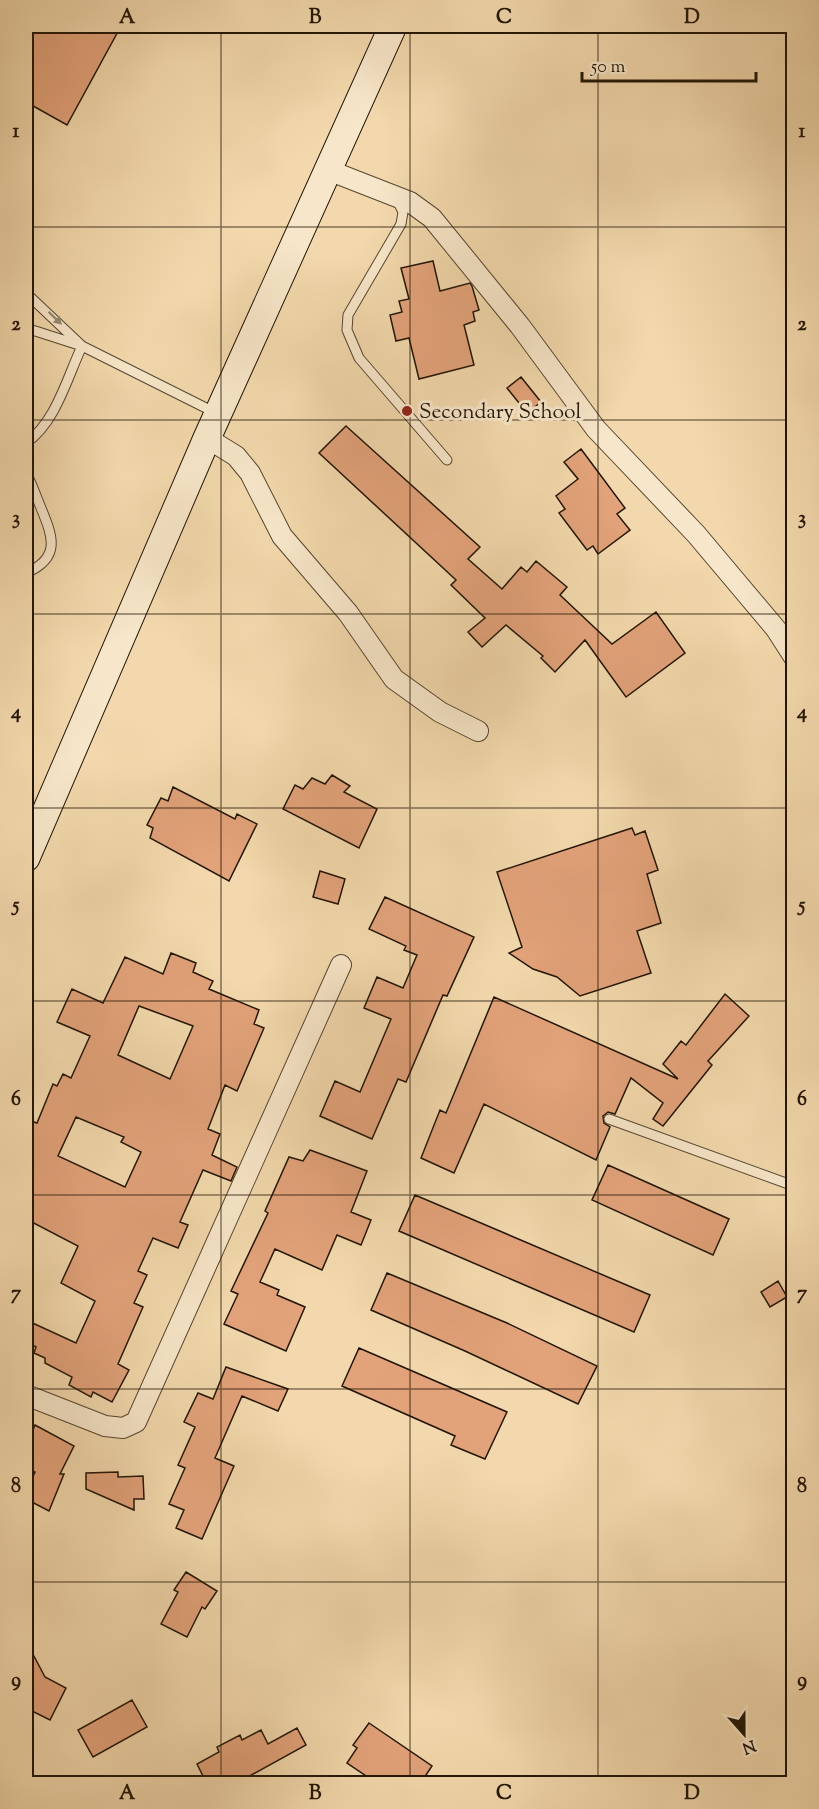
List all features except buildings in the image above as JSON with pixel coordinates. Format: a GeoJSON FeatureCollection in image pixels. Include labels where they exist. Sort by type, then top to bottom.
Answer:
{"type":"FeatureCollection","features":[{"type":"Feature","properties":{"kind":"main road"},"geometry":{"type":"LineString","coordinates":[[26,858],[213,426],[393,26]]}},
{"type":"Feature","properties":{"kind":"street"},"geometry":{"type":"LineString","coordinates":[[328,170],[393,194],[422,209],[432,218],[520,326],[596,429],[696,534],[776,629],[794,657]]}},
{"type":"Feature","properties":{"kind":"street"},"geometry":{"type":"LineString","coordinates":[[213,426],[250,473],[282,536],[348,613],[394,679],[440,712],[478,731]]}},
{"type":"Feature","properties":{"kind":"street"},"geometry":{"type":"LineString","coordinates":[[26,1395],[105,1426],[123,1428],[136,1422],[341,965]]}},
{"type":"Feature","properties":{"kind":"lane"},"geometry":{"type":"LineString","coordinates":[[393,194],[403,212],[401,224],[348,315],[346,330],[360,358],[447,460]]}},
{"type":"Feature","properties":{"kind":"lane"},"geometry":{"type":"LineString","coordinates":[[26,293],[34,298],[82,346],[213,426]]}},
{"type":"Feature","properties":{"kind":"lane"},"geometry":{"type":"LineString","coordinates":[[26,328],[82,346]]}},
{"type":"Feature","properties":{"kind":"lane"},"geometry":{"type":"LineString","coordinates":[[26,443],[42,429],[50,417],[82,346]]}},
{"type":"Feature","properties":{"kind":"lane"},"geometry":{"type":"LineString","coordinates":[[26,473],[52,539],[47,558],[41,565],[26,573]]}},
{"type":"Feature","properties":{"kind":"lane"},"geometry":{"type":"LineString","coordinates":[[609,1119],[794,1186]]}},
{"type":"Feature","properties":{"kind":"place","name":"Secondary School"},"geometry":{"type":"Point","coordinates":[407,411]}}]}
